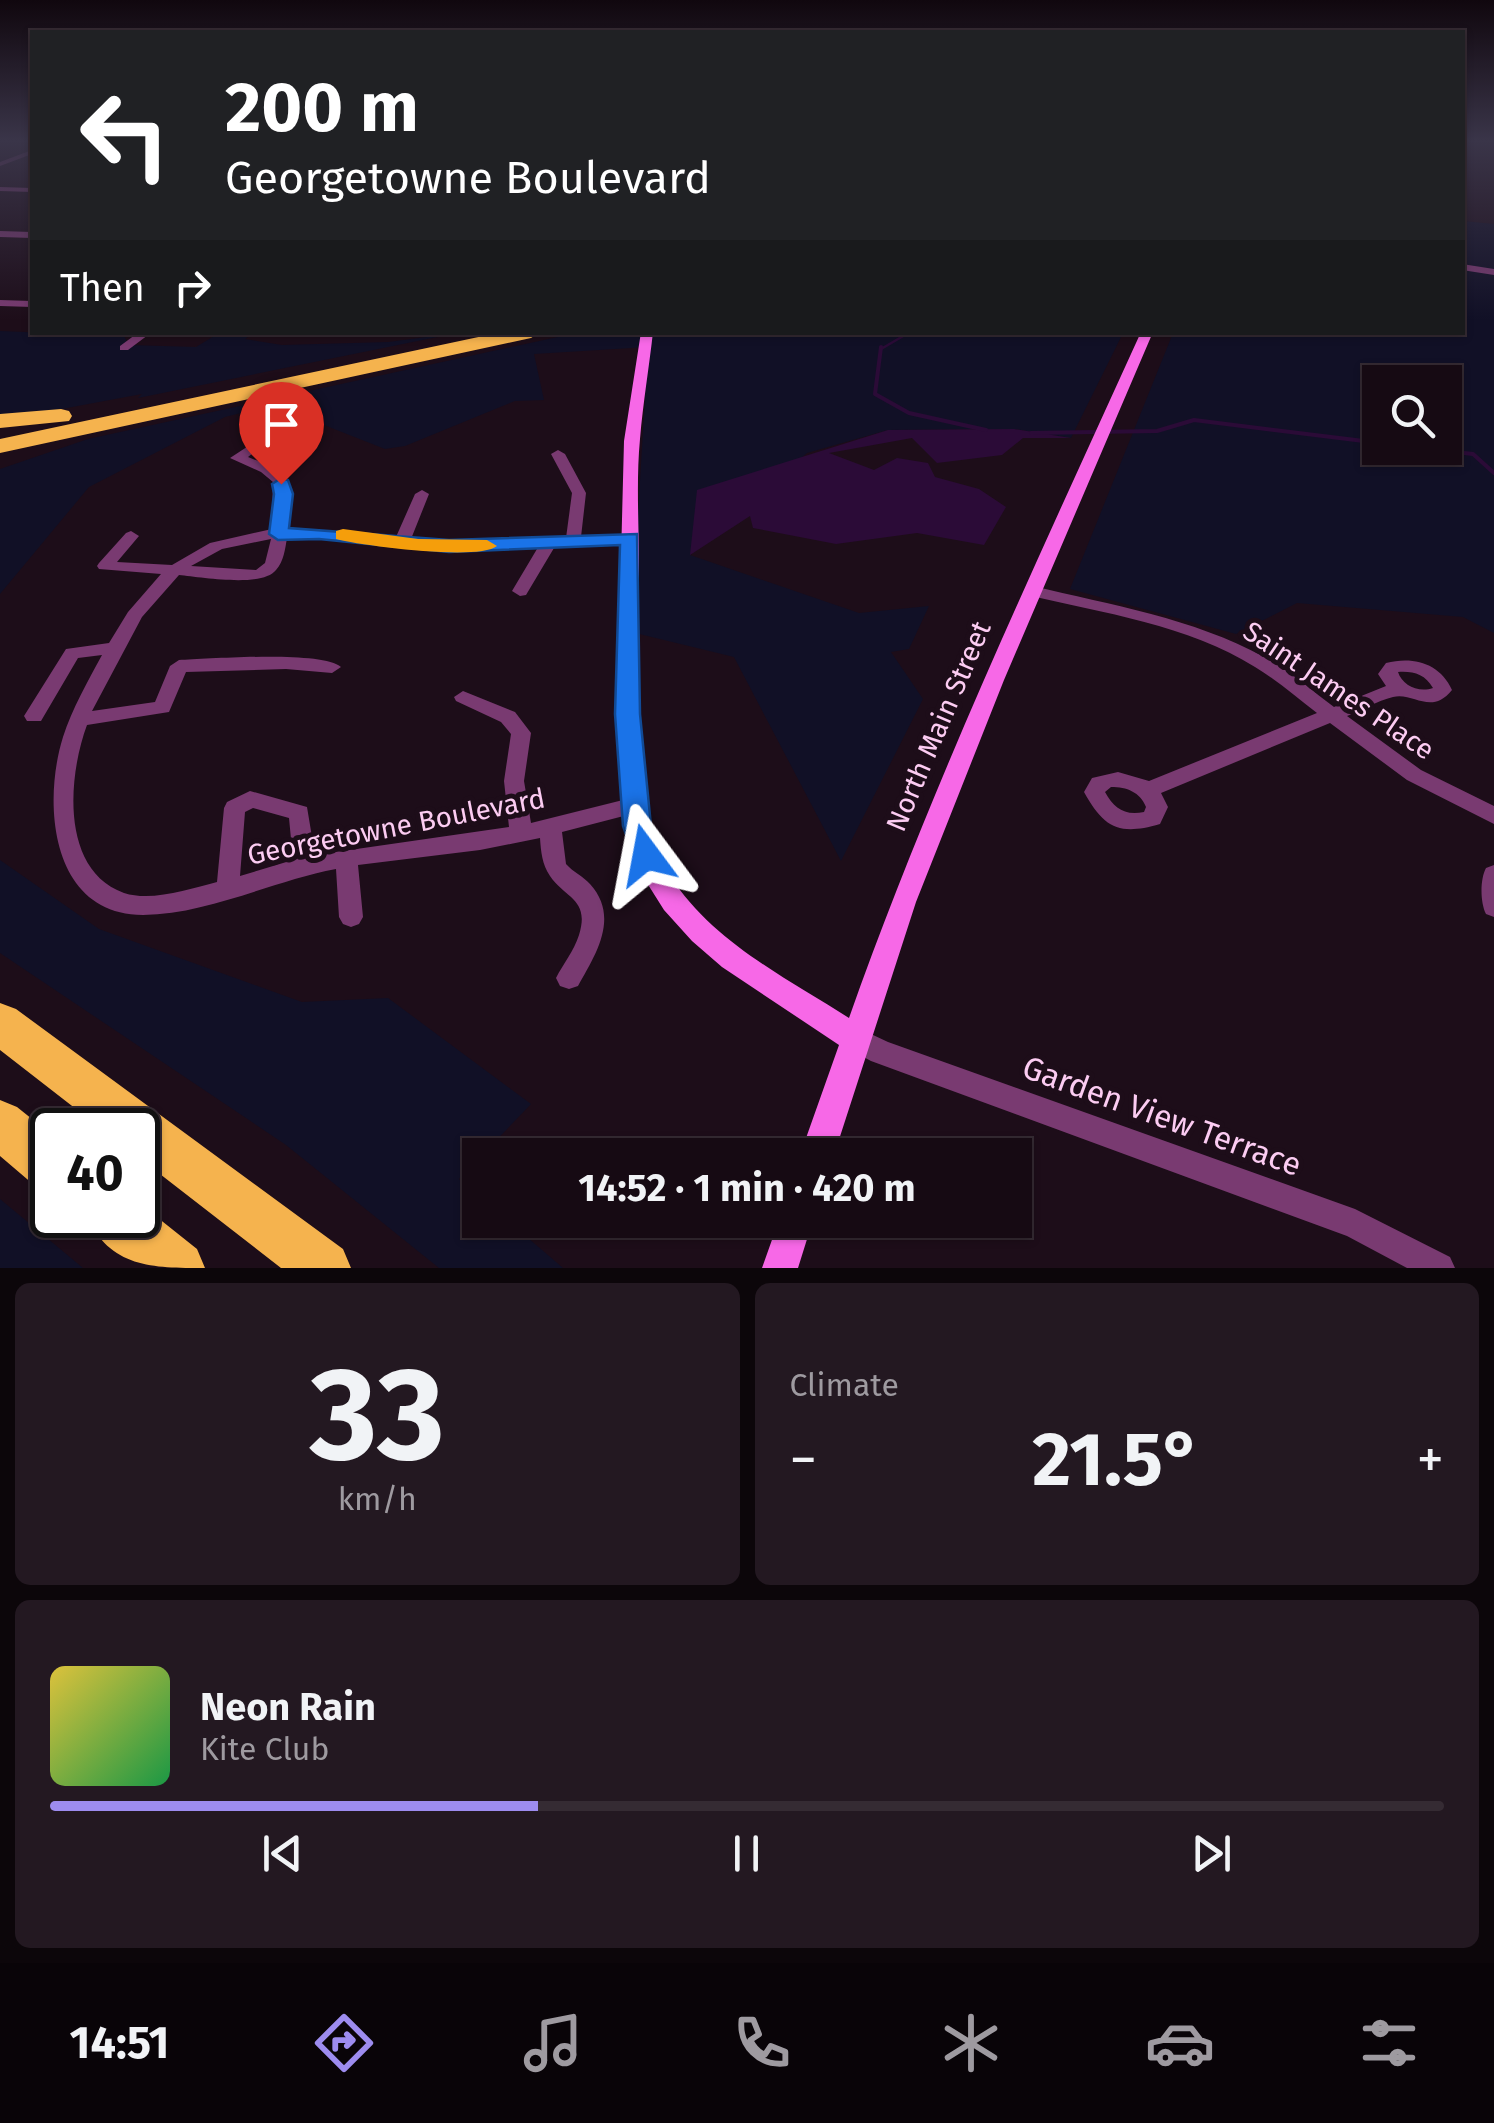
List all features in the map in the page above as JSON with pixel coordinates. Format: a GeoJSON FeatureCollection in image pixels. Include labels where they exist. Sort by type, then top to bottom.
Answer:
{"type":"FeatureCollection","features":[{"type":"Feature","properties":{"kind":"highway"},"geometry":{"type":"LineString","coordinates":[[0,435],[478,335]]}},
{"type":"Feature","properties":{"kind":"highway"},"geometry":{"type":"LineString","coordinates":[[0,446],[517,335]]}},
{"type":"Feature","properties":{"kind":"highway"},"geometry":{"type":"LineString","coordinates":[[0,464],[302,382]]}},
{"type":"Feature","properties":{"kind":"highway"},"geometry":{"type":"LineString","coordinates":[[0,421],[168,400]]}},
{"type":"Feature","properties":{"kind":"highway"},"geometry":{"type":"LineString","coordinates":[[0,1023],[324,1268]]}},
{"type":"Feature","properties":{"kind":"highway"},"geometry":{"type":"LineString","coordinates":[[0,1124],[30,1149]]}},
{"type":"Feature","properties":{"kind":"highway"},"geometry":{"type":"LineString","coordinates":[[141,1238],[178,1268]]}},
{"type":"Feature","properties":{"kind":"street"},"geometry":{"type":"LineString","coordinates":[[0,234],[30,235]]}},
{"type":"Feature","properties":{"kind":"street"},"geometry":{"type":"LineString","coordinates":[[1465,267],[1494,272]]}},
{"type":"Feature","properties":{"kind":"street"},"geometry":{"type":"LineString","coordinates":[[0,303],[30,304]]}},
{"type":"Feature","properties":{"kind":"street"},"geometry":{"type":"LineString","coordinates":[[124,348],[143,335]]}},
{"type":"Feature","properties":{"kind":"street"},"geometry":{"type":"LineString","coordinates":[[647,335],[632,441],[628,714],[635,805],[642,840],[656,876],[673,902],[702,933],[732,958],[856,1039]]}},
{"type":"Feature","properties":{"kind":"street","name":"North Main Street"},"geometry":{"type":"LineString","coordinates":[[824,1138],[903,902],[1145,335]]}},
{"type":"Feature","properties":{"kind":"street"},"geometry":{"type":"LineString","coordinates":[[132,536],[105,566],[261,574],[273,566],[284,494],[281,484],[266,469],[238,458],[259,443]]}},
{"type":"Feature","properties":{"kind":"street"},"geometry":{"type":"LineString","coordinates":[[558,454],[579,493],[573,542]]}},
{"type":"Feature","properties":{"kind":"street"},"geometry":{"type":"LineString","coordinates":[[402,543],[422,494]]}},
{"type":"Feature","properties":{"kind":"street","name":"Georgetowne Boulevard"},"geometry":{"type":"LineString","coordinates":[[630,539],[481,546],[402,543],[330,534],[278,534],[218,546],[178,568],[130,617],[79,720],[70,742],[63,780],[69,848],[89,882],[112,899],[147,906],[304,866],[521,832],[635,805]]}},
{"type":"Feature","properties":{"kind":"street"},"geometry":{"type":"LineString","coordinates":[[520,592],[550,543]]}},
{"type":"Feature","properties":{"kind":"street","name":"Saint James Place"},"geometry":{"type":"LineString","coordinates":[[1033,591],[1212,638],[1262,662],[1414,776],[1494,816]]}},
{"type":"Feature","properties":{"kind":"street"},"geometry":{"type":"LineString","coordinates":[[34,716],[72,653],[115,648]]}},
{"type":"Feature","properties":{"kind":"street"},"geometry":{"type":"LineString","coordinates":[[79,720],[162,707],[179,666],[286,663],[332,667]]}},
{"type":"Feature","properties":{"kind":"street"},"geometry":{"type":"LineString","coordinates":[[1148,790],[1398,688]]}},
{"type":"Feature","properties":{"kind":"street"},"geometry":{"type":"LineString","coordinates":[[463,697],[508,717],[521,733],[514,781],[521,832]]}},
{"type":"Feature","properties":{"kind":"street"},"geometry":{"type":"LineString","coordinates":[[228,886],[235,808],[250,798],[299,813],[304,866]]}},
{"type":"Feature","properties":{"kind":"street"},"geometry":{"type":"LineString","coordinates":[[551,826],[553,859],[559,871],[583,893],[594,919],[587,948],[569,978]]}},
{"type":"Feature","properties":{"kind":"street"},"geometry":{"type":"LineString","coordinates":[[346,858],[351,917]]}},
{"type":"Feature","properties":{"kind":"street"},"geometry":{"type":"LineString","coordinates":[[1494,874],[1494,907]]}},
{"type":"Feature","properties":{"kind":"street","name":"Garden View Terrace"},"geometry":{"type":"LineString","coordinates":[[856,1039],[893,1056],[1355,1224],[1439,1268]]}},
{"type":"Feature","properties":{"kind":"street"},"geometry":{"type":"LineString","coordinates":[[780,1268],[790,1238]]}},
{"type":"Feature","properties":{"kind":"shaded area"},"geometry":{"type":"Polygon","coordinates":[[[1465,221],[1494,224],[1494,633],[1463,617],[1297,603],[1236,634],[1070,589],[1172,335],[1465,335],[1465,221]]]}},
{"type":"Feature","properties":{"kind":"shaded area"},"geometry":{"type":"Polygon","coordinates":[[[0,331],[124,336],[129,345],[196,347],[216,335],[250,335],[245,339],[282,345],[388,342],[447,335],[138,398],[142,394],[24,416],[0,416],[0,331]]]}},
{"type":"Feature","properties":{"kind":"shaded area"},"geometry":{"type":"Polygon","coordinates":[[[567,335],[1122,335],[1071,438],[1014,429],[888,430],[807,453],[690,555],[859,613],[929,606],[909,649],[891,652],[923,699],[841,861],[734,657],[631,632],[648,347],[534,354],[544,400],[515,401],[405,446],[385,449],[273,405],[225,417],[89,487],[0,594],[0,469],[88,439],[567,335]]]}},
{"type":"Feature","properties":{"kind":"shaded area"},"geometry":{"type":"Polygon","coordinates":[[[1014,429],[1071,438],[1023,438],[1002,455],[937,463],[912,438],[829,453],[874,470],[897,458],[928,463],[935,477],[979,489],[1006,507],[984,545],[917,533],[836,544],[753,528],[750,516],[690,555],[697,490],[888,430],[1014,429]]]}},
{"type":"Feature","properties":{"kind":"shaded area"},"geometry":{"type":"Polygon","coordinates":[[[0,860],[99,929],[302,1002],[388,998],[531,1104],[498,1138],[462,1138],[462,1238],[528,1238],[563,1268],[439,1268],[286,1145],[0,953],[0,860]]]}},
{"type":"Feature","properties":{"kind":"shaded area"},"geometry":{"type":"Polygon","coordinates":[[[0,1199],[30,1224],[30,1238],[47,1238],[83,1268],[0,1268],[0,1199]]]}},
{"type":"Feature","properties":{"kind":"waterway"},"geometry":{"type":"LineString","coordinates":[[881,349],[905,335]]}},
{"type":"Feature","properties":{"kind":"waterway"},"geometry":{"type":"LineString","coordinates":[[881,347],[875,394],[909,413],[986,430]]}},
{"type":"Feature","properties":{"kind":"waterway"},"geometry":{"type":"LineString","coordinates":[[1031,433],[1157,431],[1194,420],[1362,441]]}},
{"type":"Feature","properties":{"kind":"waterway"},"geometry":{"type":"LineString","coordinates":[[1462,453],[1473,454],[1494,473]]}},
{"type":"Feature","properties":{"kind":"slow traffic"},"geometry":{"type":"LineString","coordinates":[[343,535],[418,545],[487,546]]}},
{"type":"Feature","properties":{"kind":"route"},"geometry":{"type":"LineString","coordinates":[[281,484],[284,494],[278,534],[319,533],[449,546],[630,539],[628,714],[637,826],[646,855]]}}]}
